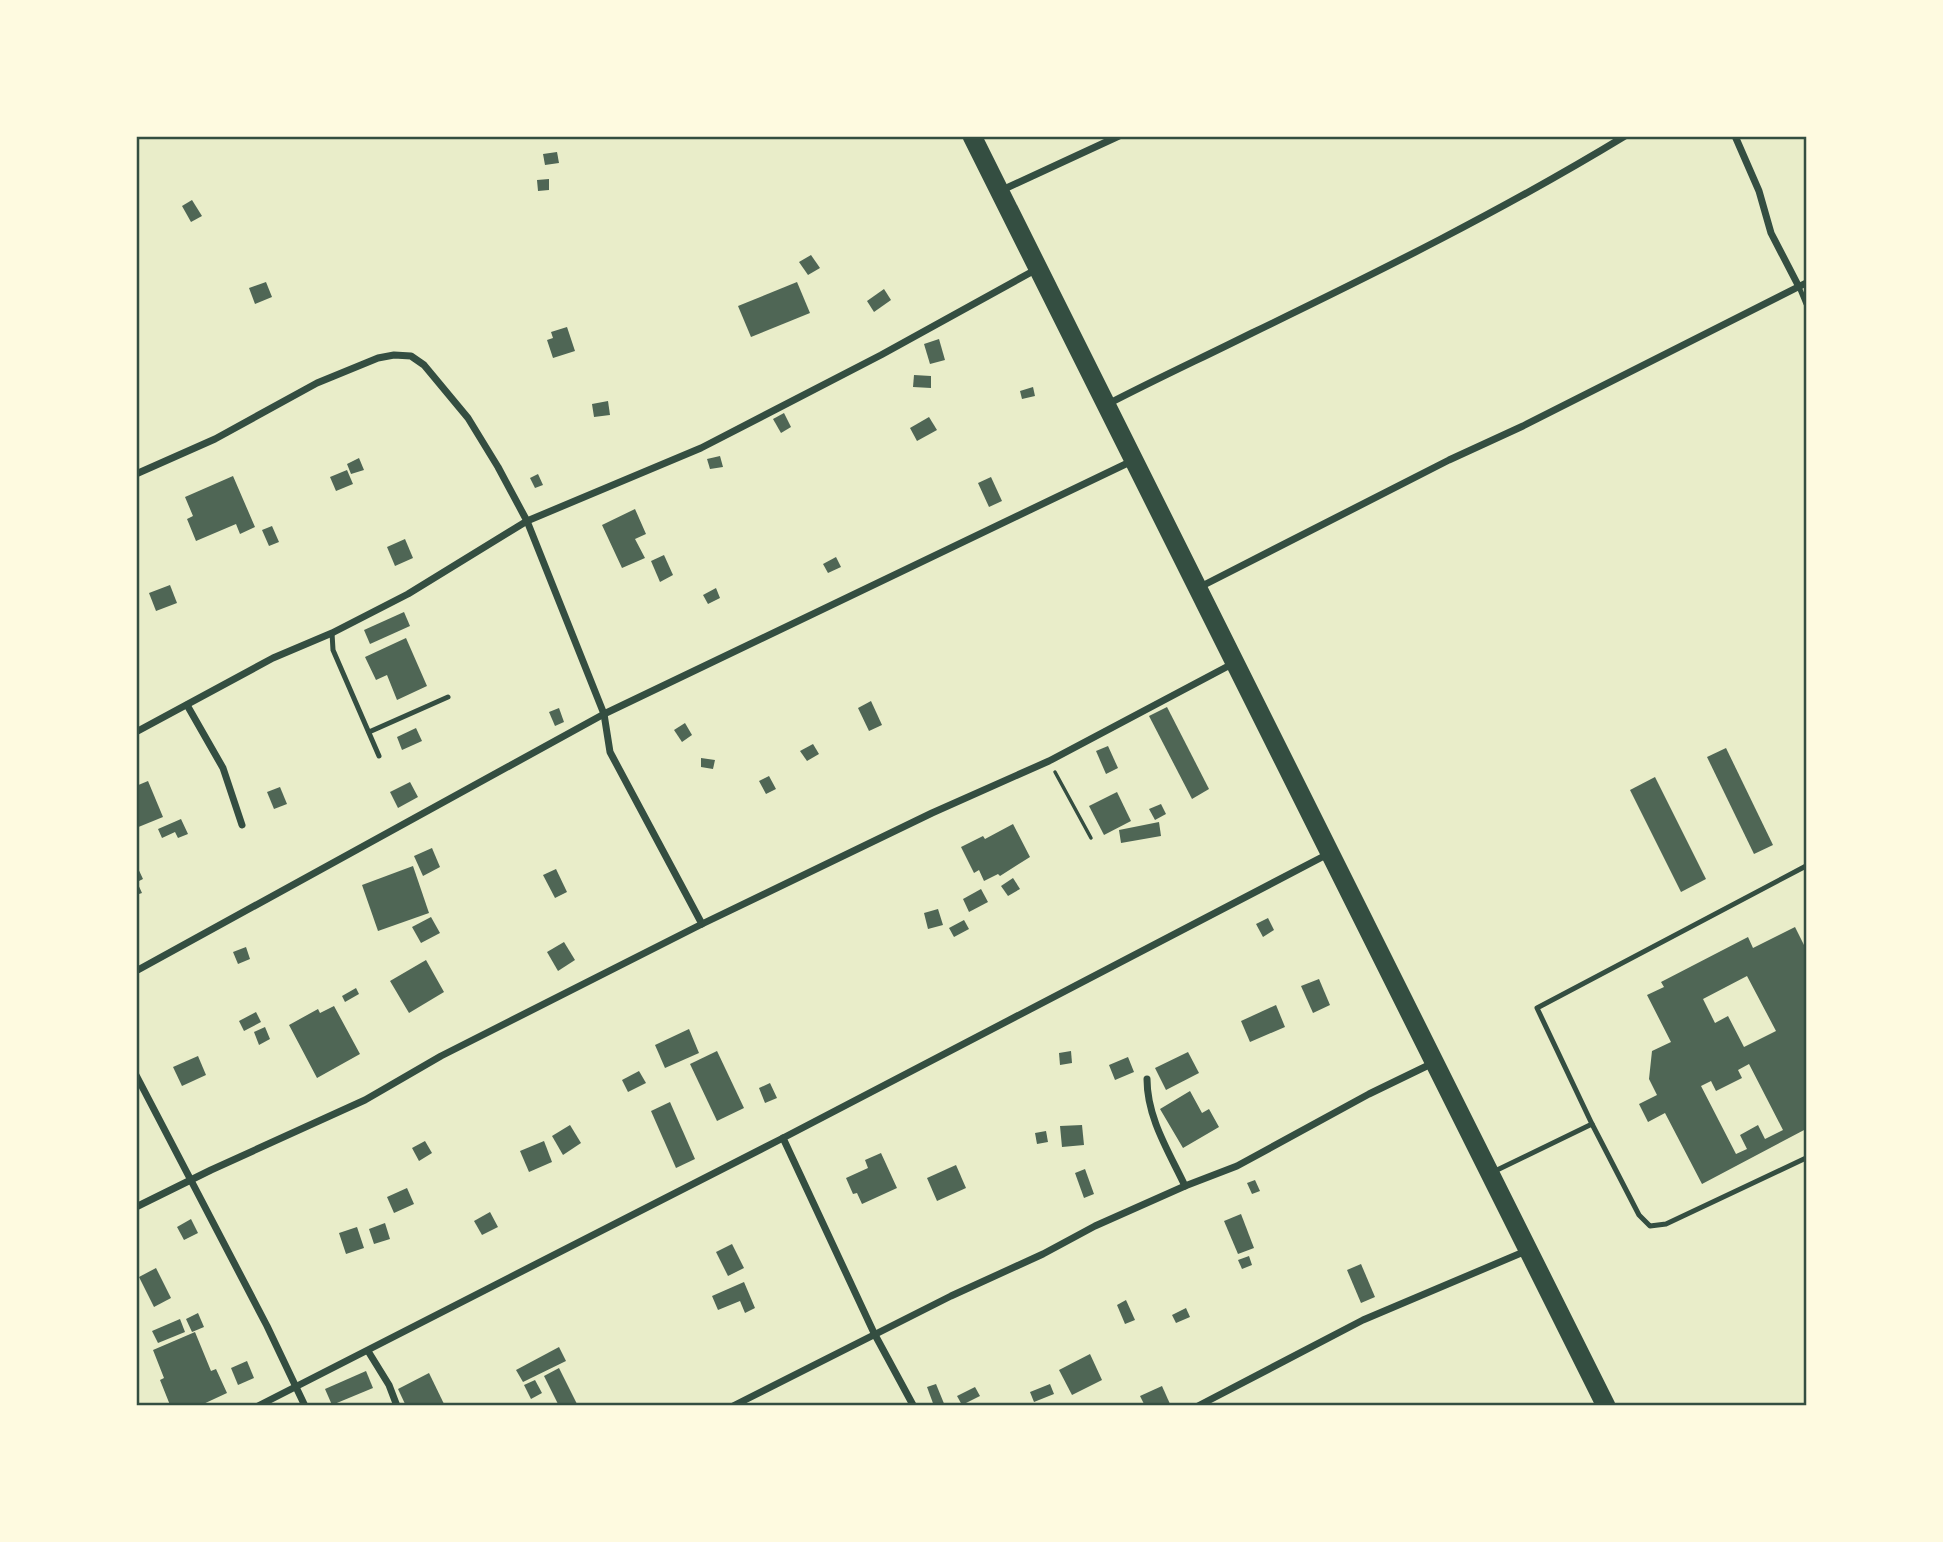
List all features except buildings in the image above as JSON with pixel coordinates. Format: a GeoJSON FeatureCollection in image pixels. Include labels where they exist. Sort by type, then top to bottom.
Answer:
{"type":"FeatureCollection","features":[{"type":"Feature","properties":{"kind":"highway"},"geometry":{"type":"LineString","coordinates":[[972,136],[1605,1405]]}},
{"type":"Feature","properties":{"kind":"street"},"geometry":{"type":"LineString","coordinates":[[999,191],[1119,136]]}},
{"type":"Feature","properties":{"kind":"street"},"geometry":{"type":"LineString","coordinates":[[1105,406],[1483,216],[1625,136]]}},
{"type":"Feature","properties":{"kind":"street"},"geometry":{"type":"LineString","coordinates":[[1198,588],[1803,285],[1771,233],[1759,191],[1735,136]]}},
{"type":"Feature","properties":{"kind":"street"},"geometry":{"type":"LineString","coordinates":[[136,732],[273,658],[332,633],[408,594],[527,521],[701,448],[1037,270]]}},
{"type":"Feature","properties":{"kind":"street"},"geometry":{"type":"LineString","coordinates":[[137,471],[215,439],[317,383],[378,358],[411,356],[438,379],[468,418],[527,521],[604,713],[610,752],[702,924]]}},
{"type":"Feature","properties":{"kind":"street"},"geometry":{"type":"LineString","coordinates":[[136,971],[604,713],[1132,461]]}},
{"type":"Feature","properties":{"kind":"street"},"geometry":{"type":"LineString","coordinates":[[136,1207],[365,1100],[442,1056],[702,924],[932,813],[1049,761],[1235,663]]}},
{"type":"Feature","properties":{"kind":"street"},"geometry":{"type":"LineString","coordinates":[[187,705],[223,768],[242,825]]}},
{"type":"Feature","properties":{"kind":"street"},"geometry":{"type":"LineString","coordinates":[[258,1405],[783,1138],[1331,853]]}},
{"type":"Feature","properties":{"kind":"street"},"geometry":{"type":"LineString","coordinates":[[733,1405],[1095,1226],[1270,1151],[1347,1106],[1433,1063]]}},
{"type":"Feature","properties":{"kind":"street"},"geometry":{"type":"LineString","coordinates":[[136,1075],[267,1326],[304,1405]]}},
{"type":"Feature","properties":{"kind":"street"},"geometry":{"type":"LineString","coordinates":[[1147,1079],[1147,1091],[1157,1129],[1185,1186]]}},
{"type":"Feature","properties":{"kind":"street"},"geometry":{"type":"LineString","coordinates":[[783,1138],[874,1334],[913,1405]]}},
{"type":"Feature","properties":{"kind":"street"},"geometry":{"type":"LineString","coordinates":[[1198,1405],[1363,1320],[1527,1251]]}},
{"type":"Feature","properties":{"kind":"street"},"geometry":{"type":"LineString","coordinates":[[368,1351],[389,1385],[397,1405]]}},
{"type":"Feature","properties":{"kind":"lane"},"geometry":{"type":"LineString","coordinates":[[1803,285],[1807,304]]}},
{"type":"Feature","properties":{"kind":"lane"},"geometry":{"type":"LineString","coordinates":[[332,633],[333,650],[379,756]]}},
{"type":"Feature","properties":{"kind":"lane"},"geometry":{"type":"LineString","coordinates":[[369,732],[448,697]]}},
{"type":"Feature","properties":{"kind":"lane"},"geometry":{"type":"LineString","coordinates":[[1807,866],[1537,1008],[1639,1215],[1650,1226],[1667,1224],[1807,1158]]}},
{"type":"Feature","properties":{"kind":"lane"},"geometry":{"type":"LineString","coordinates":[[1489,1174],[1592,1124]]}},
{"type":"Feature","properties":{"kind":"path"},"geometry":{"type":"LineString","coordinates":[[1049,761],[1091,838]]}}]}
